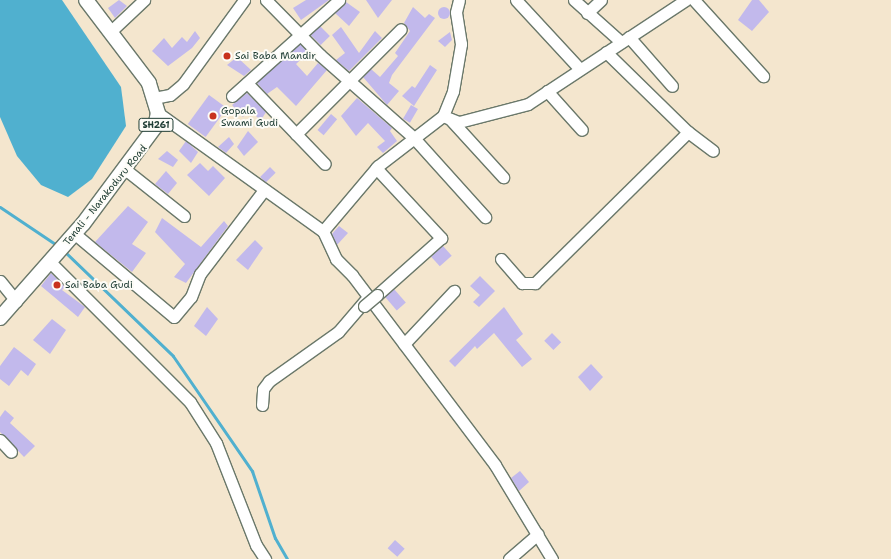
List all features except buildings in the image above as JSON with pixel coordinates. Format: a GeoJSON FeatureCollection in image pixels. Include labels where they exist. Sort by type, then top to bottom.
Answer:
{"type":"FeatureCollection","features":[{"type":"Feature","properties":{"kind":"main road","name":"SH261"},"geometry":{"type":"LineString","coordinates":[[86,0],[149,83],[158,113]]}},
{"type":"Feature","properties":{"kind":"main road","name":"Tenali - Narakoduru Road"},"geometry":{"type":"LineString","coordinates":[[0,318],[71,238],[126,170],[148,140],[158,113]]}},
{"type":"Feature","properties":{"kind":"street"},"geometry":{"type":"LineString","coordinates":[[110,32],[144,0]]}},
{"type":"Feature","properties":{"kind":"street"},"geometry":{"type":"LineString","coordinates":[[154,98],[170,95],[183,84],[244,0]]}},
{"type":"Feature","properties":{"kind":"street"},"geometry":{"type":"LineString","coordinates":[[266,0],[348,80],[413,137],[485,217]]}},
{"type":"Feature","properties":{"kind":"street"},"geometry":{"type":"LineString","coordinates":[[232,96],[339,0]]}},
{"type":"Feature","properties":{"kind":"street"},"geometry":{"type":"LineString","coordinates":[[516,0],[580,69]]}},
{"type":"Feature","properties":{"kind":"street"},"geometry":{"type":"LineString","coordinates":[[574,0],[587,13],[625,40],[672,86]]}},
{"type":"Feature","properties":{"kind":"street"},"geometry":{"type":"LineString","coordinates":[[587,13],[601,0]]}},
{"type":"Feature","properties":{"kind":"street"},"geometry":{"type":"LineString","coordinates":[[446,117],[459,122],[528,104],[686,0]]}},
{"type":"Feature","properties":{"kind":"street"},"geometry":{"type":"LineString","coordinates":[[694,0],[763,76]]}},
{"type":"Feature","properties":{"kind":"street"},"geometry":{"type":"LineString","coordinates":[[323,231],[376,168],[413,137],[446,117],[453,91],[461,44],[458,1]]}},
{"type":"Feature","properties":{"kind":"street"},"geometry":{"type":"LineString","coordinates":[[296,134],[348,80],[401,29]]}},
{"type":"Feature","properties":{"kind":"street"},"geometry":{"type":"LineString","coordinates":[[606,52],[688,132],[714,151]]}},
{"type":"Feature","properties":{"kind":"street"},"geometry":{"type":"LineString","coordinates":[[247,83],[325,164]]}},
{"type":"Feature","properties":{"kind":"street"},"geometry":{"type":"LineString","coordinates":[[547,91],[582,130]]}},
{"type":"Feature","properties":{"kind":"street"},"geometry":{"type":"LineString","coordinates":[[158,113],[323,231],[336,260],[366,303],[404,344],[495,465],[552,559]]}},
{"type":"Feature","properties":{"kind":"street"},"geometry":{"type":"LineString","coordinates":[[446,117],[503,178]]}},
{"type":"Feature","properties":{"kind":"street"},"geometry":{"type":"LineString","coordinates":[[501,259],[522,283],[535,283],[688,132]]}},
{"type":"Feature","properties":{"kind":"street"},"geometry":{"type":"LineString","coordinates":[[262,405],[263,389],[269,381],[338,332],[366,303],[441,238],[376,168]]}},
{"type":"Feature","properties":{"kind":"street"},"geometry":{"type":"LineString","coordinates":[[126,170],[184,216]]}},
{"type":"Feature","properties":{"kind":"street"},"geometry":{"type":"LineString","coordinates":[[71,238],[174,317],[191,297],[200,274],[264,190]]}},
{"type":"Feature","properties":{"kind":"street"},"geometry":{"type":"LineString","coordinates":[[52,260],[190,402],[216,443],[256,545],[265,559]]}},
{"type":"Feature","properties":{"kind":"street"},"geometry":{"type":"LineString","coordinates":[[0,281],[16,301]]}},
{"type":"Feature","properties":{"kind":"street"},"geometry":{"type":"LineString","coordinates":[[404,344],[454,291]]}},
{"type":"Feature","properties":{"kind":"street"},"geometry":{"type":"LineString","coordinates":[[0,440],[11,452]]}},
{"type":"Feature","properties":{"kind":"street"},"geometry":{"type":"LineString","coordinates":[[509,559],[538,534]]}},
{"type":"Feature","properties":{"kind":"water"},"geometry":{"type":"Polygon","coordinates":[[[0,0],[62,0],[121,87],[126,126],[92,179],[68,197],[41,185],[17,156],[0,117],[0,0]]]}},
{"type":"Feature","properties":{"kind":"waterway"},"geometry":{"type":"LineString","coordinates":[[0,207],[58,246]]}},
{"type":"Feature","properties":{"kind":"waterway"},"geometry":{"type":"LineString","coordinates":[[64,251],[173,356],[252,471],[275,538],[287,559]]}},
{"type":"Feature","properties":{"kind":"place","name":"Sai Baba Mandir"},"geometry":{"type":"Point","coordinates":[227,56]}},
{"type":"Feature","properties":{"kind":"place","name":"Gopala Swami Gudi"},"geometry":{"type":"Point","coordinates":[213,116]}},
{"type":"Feature","properties":{"kind":"place","name":"Sai Baba Gudi"},"geometry":{"type":"Point","coordinates":[57,285]}}]}
